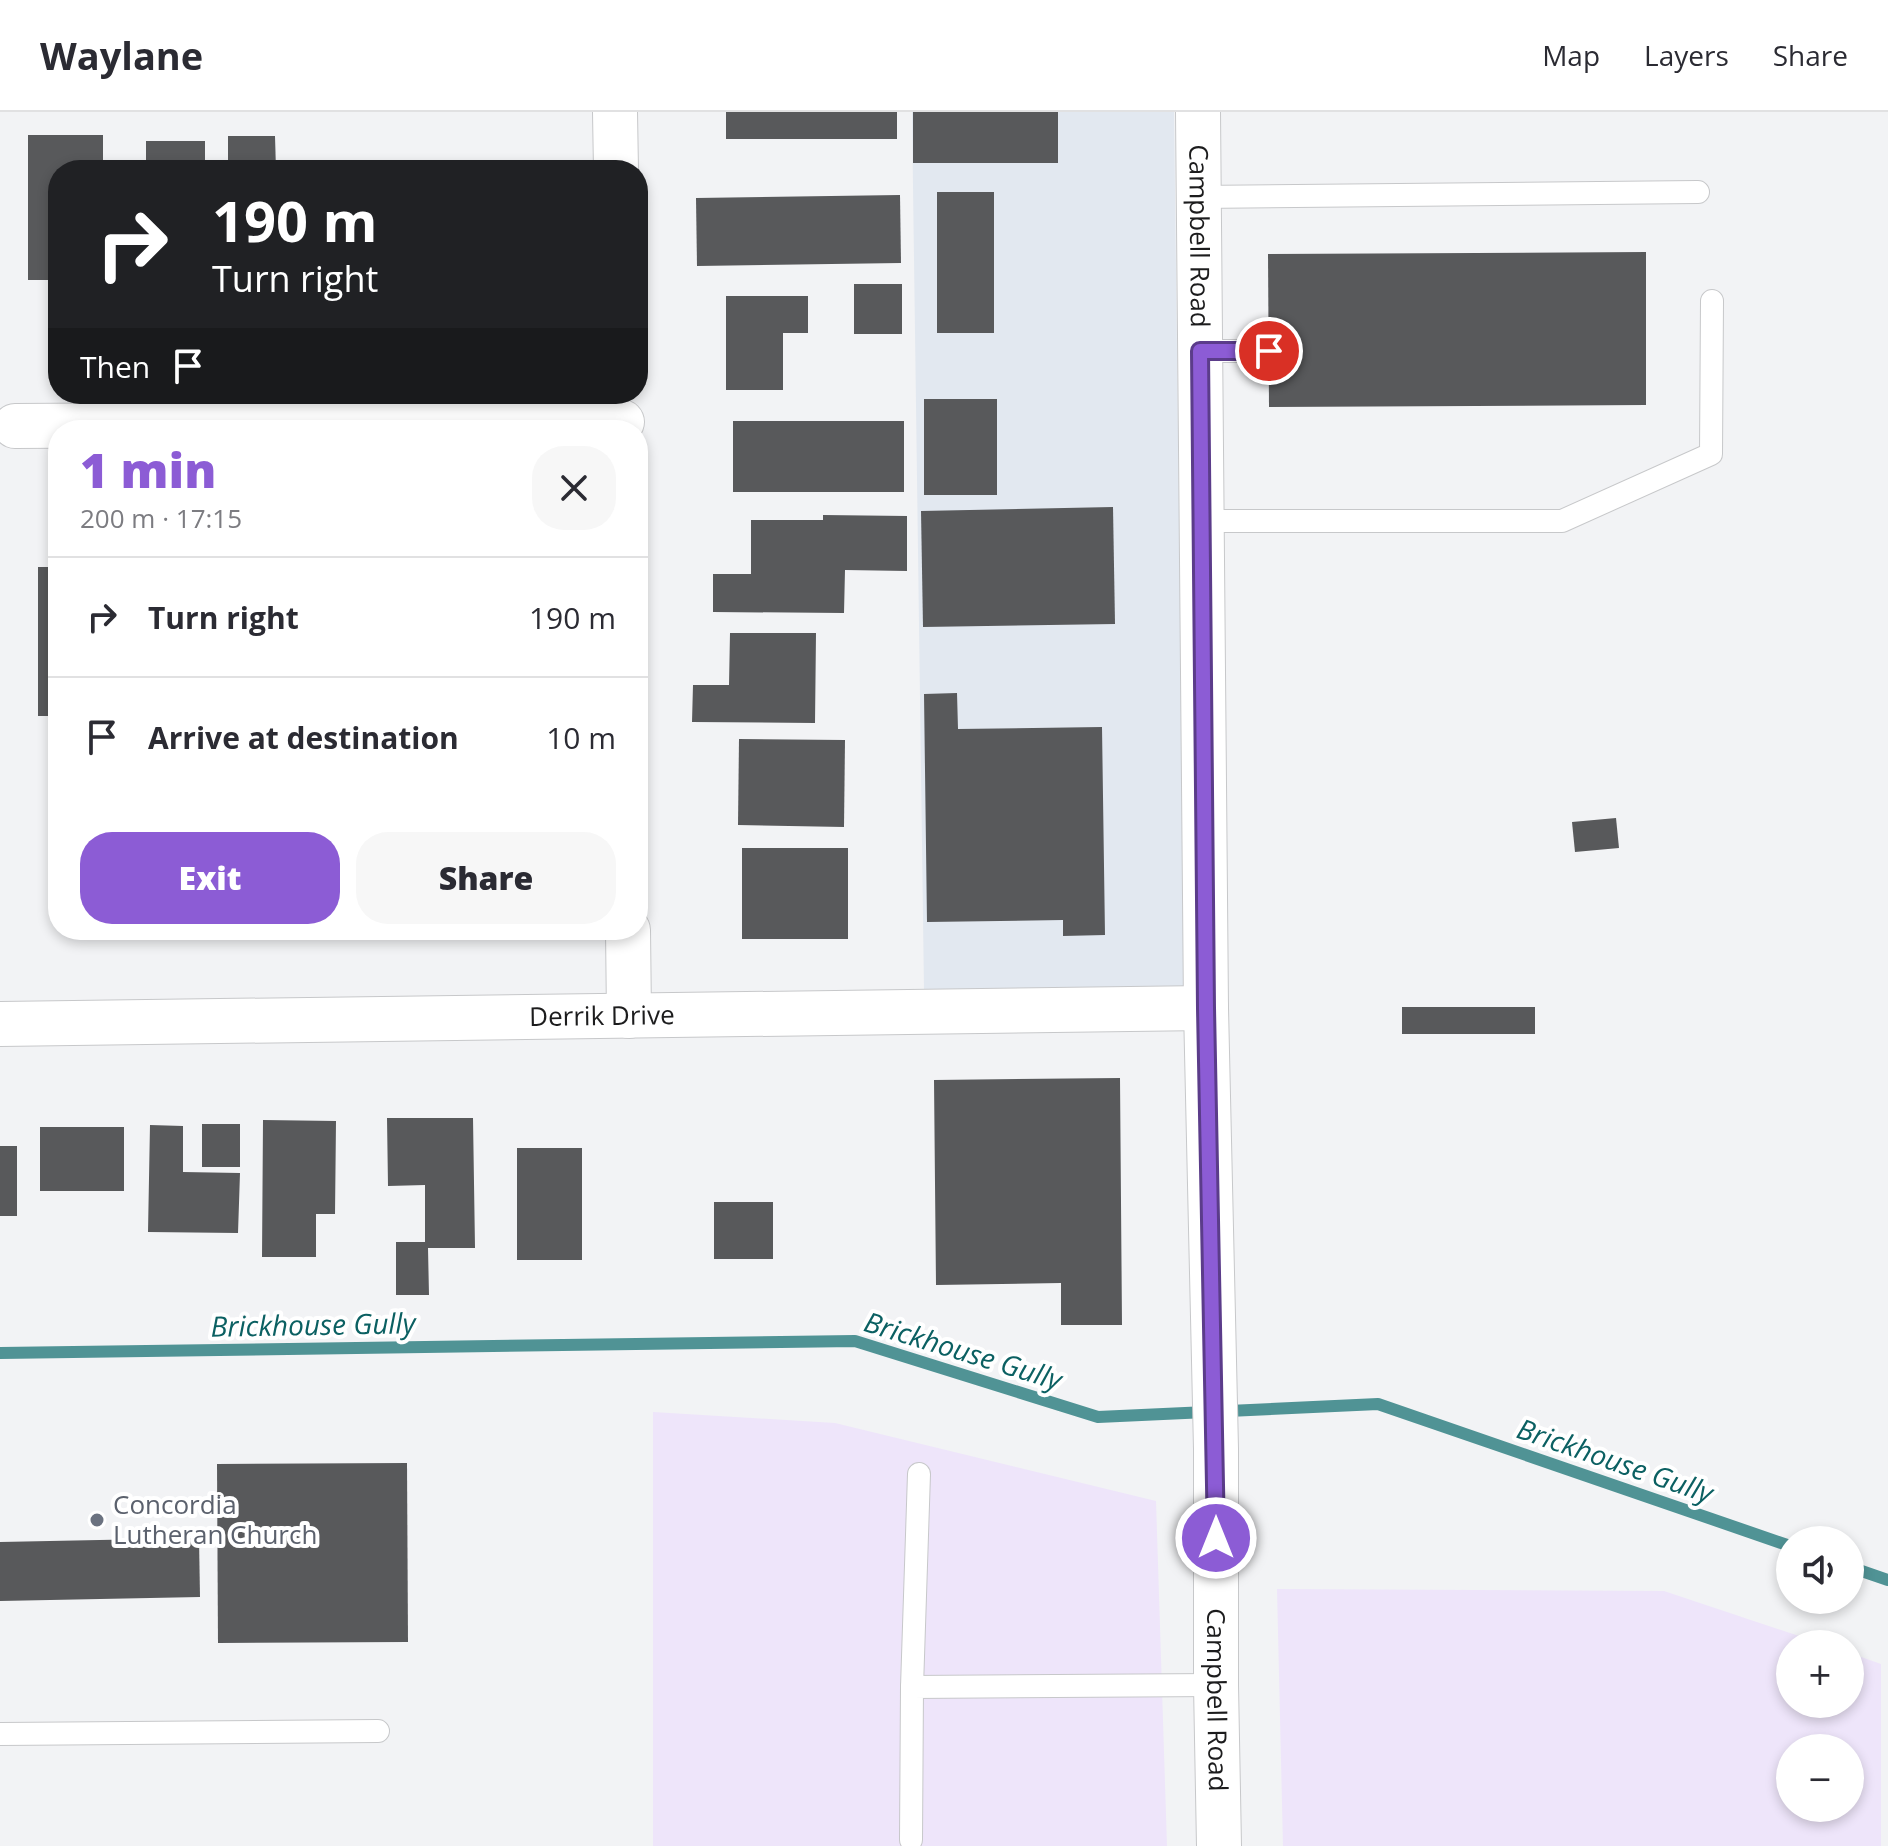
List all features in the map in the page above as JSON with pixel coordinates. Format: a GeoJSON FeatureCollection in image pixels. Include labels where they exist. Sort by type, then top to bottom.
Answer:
{"type":"FeatureCollection","features":[{"type":"Feature","properties":{"kind":"street"},"geometry":{"type":"LineString","coordinates":[[615,112],[616,160]]}},
{"type":"Feature","properties":{"kind":"street","name":"Campbell Road"},"geometry":{"type":"LineString","coordinates":[[1198,112],[1206,1008],[1216,1449],[1219,1846]]}},
{"type":"Feature","properties":{"kind":"street"},"geometry":{"type":"LineString","coordinates":[[346,420],[622,415]]}},
{"type":"Feature","properties":{"kind":"street"},"geometry":{"type":"LineString","coordinates":[[15,426],[48,425]]}},
{"type":"Feature","properties":{"kind":"street"},"geometry":{"type":"LineString","coordinates":[[628,940],[629,1016]]}},
{"type":"Feature","properties":{"kind":"street","name":"Derrik Drive"},"geometry":{"type":"LineString","coordinates":[[0,1024],[1206,1008]]}},
{"type":"Feature","properties":{"kind":"lane"},"geometry":{"type":"LineString","coordinates":[[1198,197],[1698,192]]}},
{"type":"Feature","properties":{"kind":"lane"},"geometry":{"type":"LineString","coordinates":[[1201,521],[1562,521],[1711,454],[1712,301]]}},
{"type":"Feature","properties":{"kind":"lane"},"geometry":{"type":"LineString","coordinates":[[1200,351],[1269,351]]}},
{"type":"Feature","properties":{"kind":"lane"},"geometry":{"type":"LineString","coordinates":[[911,1840],[919,1474]]}},
{"type":"Feature","properties":{"kind":"lane"},"geometry":{"type":"LineString","coordinates":[[912,1687],[1216,1685]]}},
{"type":"Feature","properties":{"kind":"lane"},"geometry":{"type":"LineString","coordinates":[[0,1734],[378,1731]]}},
{"type":"Feature","properties":{"kind":"shaded area"},"geometry":{"type":"Polygon","coordinates":[[[912,112],[1174,112],[1185,987],[924,990],[912,112]]]}},
{"type":"Feature","properties":{"kind":"shaded area"},"geometry":{"type":"Polygon","coordinates":[[[653,1412],[835,1423],[1156,1501],[1167,1846],[653,1846],[653,1412]]]}},
{"type":"Feature","properties":{"kind":"shaded area"},"geometry":{"type":"Polygon","coordinates":[[[1277,1589],[1664,1591],[1781,1630],[1776,1630],[1776,1718],[1864,1718],[1864,1658],[1881,1664],[1881,1846],[1283,1846],[1277,1589]]]}},
{"type":"Feature","properties":{"kind":"building"},"geometry":{"type":"Polygon","coordinates":[[[726,112],[897,112],[897,139],[726,139],[726,112]]]}},
{"type":"Feature","properties":{"kind":"building"},"geometry":{"type":"Polygon","coordinates":[[[913,112],[1058,112],[1058,163],[913,163],[913,112]]]}},
{"type":"Feature","properties":{"kind":"building"},"geometry":{"type":"Polygon","coordinates":[[[28,135],[103,135],[103,160],[48,160],[48,280],[28,280],[28,135]]]}},
{"type":"Feature","properties":{"kind":"building"},"geometry":{"type":"Polygon","coordinates":[[[228,136],[275,136],[276,160],[228,160],[228,136]]]}},
{"type":"Feature","properties":{"kind":"building"},"geometry":{"type":"Polygon","coordinates":[[[146,141],[205,141],[205,160],[146,160],[146,141]]]}},
{"type":"Feature","properties":{"kind":"building"},"geometry":{"type":"Polygon","coordinates":[[[937,192],[994,192],[994,333],[937,333],[937,192]]]}},
{"type":"Feature","properties":{"kind":"building"},"geometry":{"type":"Polygon","coordinates":[[[900,195],[901,263],[697,266],[696,198],[900,195]]]}},
{"type":"Feature","properties":{"kind":"building"},"geometry":{"type":"Polygon","coordinates":[[[1646,252],[1646,405],[1269,407],[1268,254],[1646,252]]]}},
{"type":"Feature","properties":{"kind":"building"},"geometry":{"type":"Polygon","coordinates":[[[854,284],[902,284],[902,334],[854,334],[854,284]]]}},
{"type":"Feature","properties":{"kind":"building"},"geometry":{"type":"Polygon","coordinates":[[[726,296],[808,296],[808,333],[783,333],[783,390],[726,390],[726,296]]]}},
{"type":"Feature","properties":{"kind":"building"},"geometry":{"type":"Polygon","coordinates":[[[924,399],[997,399],[997,495],[924,495],[924,399]]]}},
{"type":"Feature","properties":{"kind":"building"},"geometry":{"type":"Polygon","coordinates":[[[733,421],[904,421],[904,492],[733,492],[733,421]]]}},
{"type":"Feature","properties":{"kind":"building"},"geometry":{"type":"Polygon","coordinates":[[[1113,507],[1115,624],[923,627],[921,511],[1113,507]]]}},
{"type":"Feature","properties":{"kind":"building"},"geometry":{"type":"Polygon","coordinates":[[[823,515],[907,516],[907,571],[845,570],[844,613],[713,612],[713,574],[751,574],[751,520],[823,520],[823,515]]]}},
{"type":"Feature","properties":{"kind":"building"},"geometry":{"type":"Polygon","coordinates":[[[38,567],[48,567],[48,716],[38,716],[38,567]]]}},
{"type":"Feature","properties":{"kind":"building"},"geometry":{"type":"Polygon","coordinates":[[[730,633],[816,633],[815,723],[692,722],[693,685],[729,685],[730,633]]]}},
{"type":"Feature","properties":{"kind":"building"},"geometry":{"type":"Polygon","coordinates":[[[957,693],[958,729],[1102,727],[1105,935],[1063,936],[1063,920],[927,922],[924,694],[957,693]]]}},
{"type":"Feature","properties":{"kind":"building"},"geometry":{"type":"Polygon","coordinates":[[[739,739],[845,740],[844,827],[738,825],[739,739]]]}},
{"type":"Feature","properties":{"kind":"building"},"geometry":{"type":"Polygon","coordinates":[[[1616,818],[1619,848],[1575,852],[1572,822],[1616,818]]]}},
{"type":"Feature","properties":{"kind":"building"},"geometry":{"type":"Polygon","coordinates":[[[742,848],[848,848],[848,939],[742,939],[742,848]]]}},
{"type":"Feature","properties":{"kind":"building"},"geometry":{"type":"Polygon","coordinates":[[[1402,1007],[1535,1007],[1535,1034],[1402,1034],[1402,1007]]]}},
{"type":"Feature","properties":{"kind":"building"},"geometry":{"type":"Polygon","coordinates":[[[1120,1078],[1122,1325],[1061,1325],[1061,1283],[936,1285],[934,1080],[1120,1078]]]}},
{"type":"Feature","properties":{"kind":"building"},"geometry":{"type":"Polygon","coordinates":[[[387,1118],[473,1118],[475,1248],[428,1248],[429,1295],[396,1295],[396,1242],[425,1242],[425,1185],[388,1186],[387,1118]]]}},
{"type":"Feature","properties":{"kind":"building"},"geometry":{"type":"Polygon","coordinates":[[[263,1120],[336,1121],[335,1214],[316,1214],[316,1257],[262,1257],[263,1120]]]}},
{"type":"Feature","properties":{"kind":"building"},"geometry":{"type":"Polygon","coordinates":[[[202,1124],[240,1124],[240,1167],[202,1167],[202,1124]]]}},
{"type":"Feature","properties":{"kind":"building"},"geometry":{"type":"Polygon","coordinates":[[[150,1125],[183,1126],[183,1172],[240,1173],[238,1233],[148,1232],[150,1125]]]}},
{"type":"Feature","properties":{"kind":"building"},"geometry":{"type":"Polygon","coordinates":[[[40,1127],[124,1127],[124,1191],[40,1191],[40,1127]]]}},
{"type":"Feature","properties":{"kind":"building"},"geometry":{"type":"Polygon","coordinates":[[[0,1146],[17,1146],[17,1216],[0,1216],[0,1146]]]}},
{"type":"Feature","properties":{"kind":"building"},"geometry":{"type":"Polygon","coordinates":[[[517,1148],[582,1148],[582,1260],[517,1260],[517,1148]]]}},
{"type":"Feature","properties":{"kind":"building"},"geometry":{"type":"Polygon","coordinates":[[[714,1202],[773,1202],[773,1259],[714,1259],[714,1202]]]}},
{"type":"Feature","properties":{"kind":"building"},"geometry":{"type":"Polygon","coordinates":[[[407,1463],[408,1642],[218,1643],[217,1464],[407,1463]]]}},
{"type":"Feature","properties":{"kind":"building"},"geometry":{"type":"Polygon","coordinates":[[[199,1538],[200,1597],[0,1601],[0,1542],[199,1538]]]}},
{"type":"Feature","properties":{"kind":"waterway","name":"Brickhouse Gully"},"geometry":{"type":"LineString","coordinates":[[0,1353],[855,1341],[1098,1417],[1378,1404],[1776,1541]]}},
{"type":"Feature","properties":{"kind":"waterway","name":"Brickhouse Gully"},"geometry":{"type":"LineString","coordinates":[[1864,1572],[1888,1580]]}},
{"type":"Feature","properties":{"kind":"place","name":"Concordia Lutheran Church"},"geometry":{"type":"Point","coordinates":[97,1520]}},
{"type":"Feature","properties":{"kind":"route"},"geometry":{"type":"LineString","coordinates":[[1216,1538],[1206,1008],[1200,351],[1269,351]]}}]}
